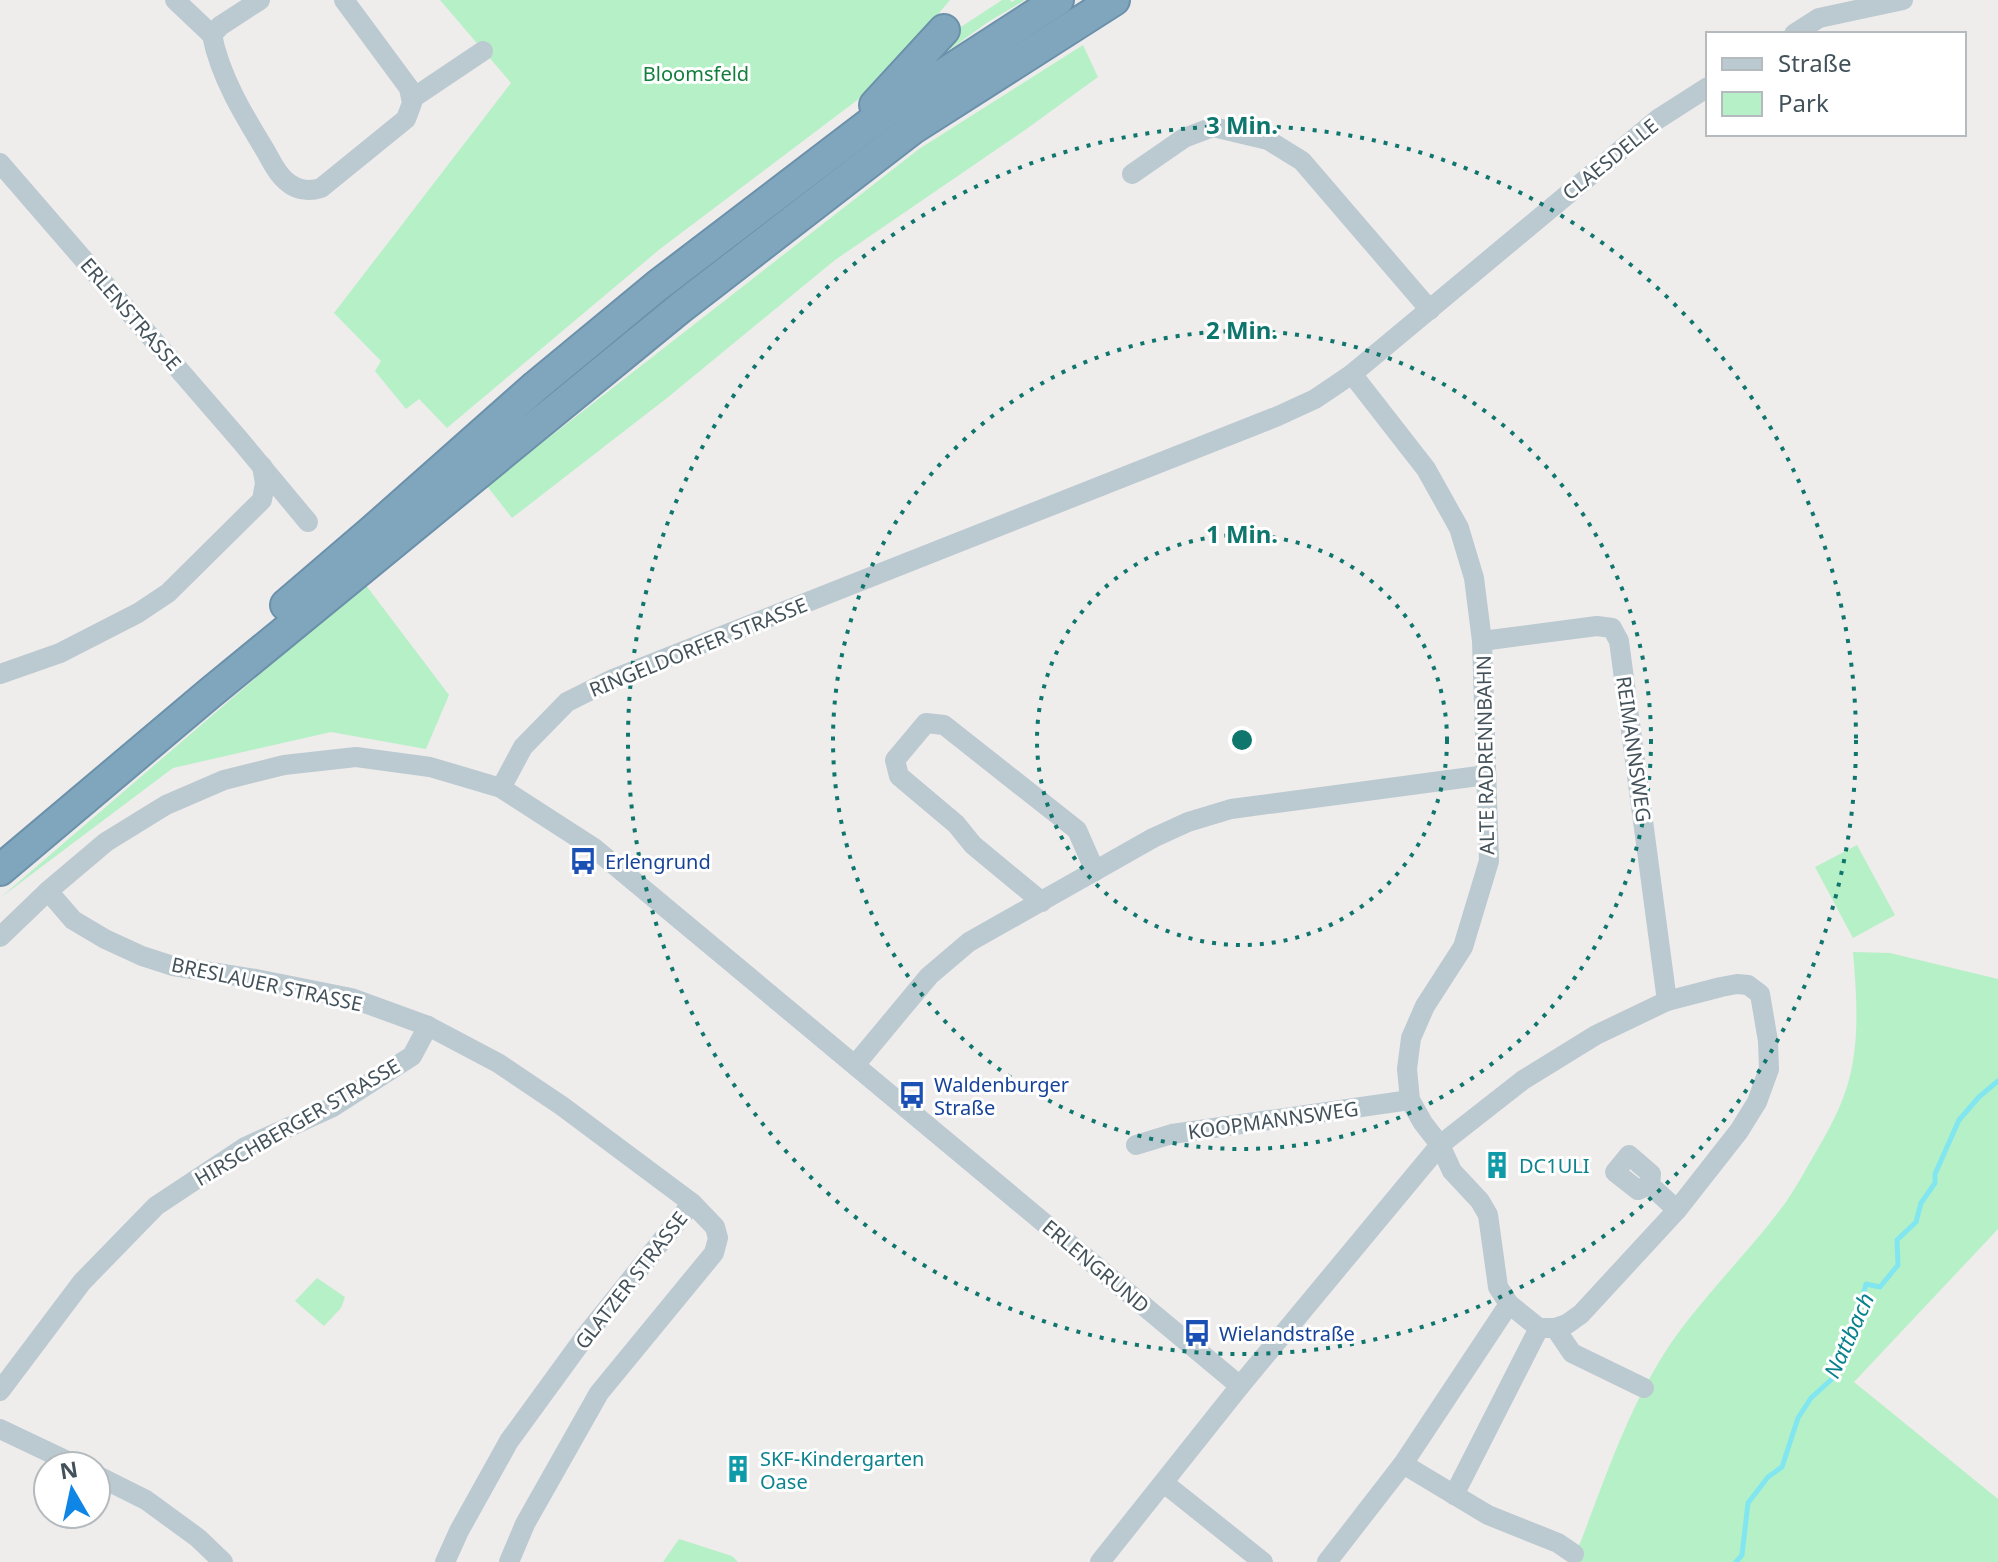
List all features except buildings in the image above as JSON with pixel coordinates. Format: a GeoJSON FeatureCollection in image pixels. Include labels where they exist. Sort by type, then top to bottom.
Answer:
{"type":"FeatureCollection","features":[{"type":"Feature","properties":{"kind":"highway"},"geometry":{"type":"LineString","coordinates":[[0,845],[657,286],[885,112],[1058,0]]}},
{"type":"Feature","properties":{"kind":"highway"},"geometry":{"type":"LineString","coordinates":[[0,870],[210,693],[680,308],[912,129],[1114,0]]}},
{"type":"Feature","properties":{"kind":"highway"},"geometry":{"type":"LineString","coordinates":[[852,137],[882,96],[944,30]]}},
{"type":"Feature","properties":{"kind":"street"},"geometry":{"type":"LineString","coordinates":[[175,0],[212,35],[216,53],[248,122],[280,175],[287,183],[313,190],[321,188],[406,119],[413,98],[409,88],[344,0]]}},
{"type":"Feature","properties":{"kind":"street"},"geometry":{"type":"LineString","coordinates":[[212,35],[220,26],[260,0]]}},
{"type":"Feature","properties":{"kind":"street"},"geometry":{"type":"LineString","coordinates":[[1797,32],[1819,18],[1903,0]]}},
{"type":"Feature","properties":{"kind":"street"},"geometry":{"type":"LineString","coordinates":[[413,98],[483,51]]}},
{"type":"Feature","properties":{"kind":"street","name":"CLAESDELLE"},"geometry":{"type":"LineString","coordinates":[[1516,237],[1658,119],[1706,88]]}},
{"type":"Feature","properties":{"kind":"street"},"geometry":{"type":"LineString","coordinates":[[1132,174],[1184,138],[1213,127],[1268,140],[1302,161],[1430,310]]}},
{"type":"Feature","properties":{"kind":"street","name":"ERLENSTRASSE"},"geometry":{"type":"LineString","coordinates":[[0,163],[308,522]]}},
{"type":"Feature","properties":{"kind":"street","name":"RINGELDORFER STRASSE"},"geometry":{"type":"LineString","coordinates":[[501,788],[523,747],[567,702],[613,679],[1315,399],[1352,374],[1516,237]]}},
{"type":"Feature","properties":{"kind":"street","name":"ALTE RADRENNBAHN"},"geometry":{"type":"LineString","coordinates":[[1352,374],[1426,469],[1459,528],[1474,578],[1482,641],[1489,861],[1463,947],[1425,1006],[1411,1038],[1407,1069],[1410,1100],[1440,1145],[1452,1171],[1480,1201],[1488,1215],[1498,1287],[1509,1304]]}},
{"type":"Feature","properties":{"kind":"street"},"geometry":{"type":"LineString","coordinates":[[0,674],[60,653],[138,613],[168,593],[262,500],[265,483],[262,466]]}},
{"type":"Feature","properties":{"kind":"street","name":"REIMANNSWEG"},"geometry":{"type":"LineString","coordinates":[[1482,641],[1597,626],[1612,628],[1619,641],[1667,1001]]}},
{"type":"Feature","properties":{"kind":"street"},"geometry":{"type":"LineString","coordinates":[[1042,902],[973,845],[956,824],[899,776],[895,760],[926,723],[944,725],[1077,830],[1095,871]]}},
{"type":"Feature","properties":{"kind":"street"},"geometry":{"type":"LineString","coordinates":[[0,937],[106,842],[166,805],[224,780],[284,765],[356,757],[430,767],[501,788]]}},
{"type":"Feature","properties":{"kind":"street"},"geometry":{"type":"LineString","coordinates":[[855,1065],[929,976],[969,942],[1153,838],[1188,822],[1231,809],[1486,775]]}},
{"type":"Feature","properties":{"kind":"street","name":"ERLENGRUND"},"geometry":{"type":"LineString","coordinates":[[501,788],[594,848],[1240,1386]]}},
{"type":"Feature","properties":{"kind":"street","name":"BRESLAUER STRASSE"},"geometry":{"type":"LineString","coordinates":[[48,891],[73,920],[142,956],[173,966],[351,998],[428,1026],[498,1063],[562,1106],[692,1203]]}},
{"type":"Feature","properties":{"kind":"street"},"geometry":{"type":"LineString","coordinates":[[1100,1562],[1240,1386],[1440,1145],[1523,1080],[1596,1035],[1667,1001],[1737,984],[1748,985],[1760,994],[1768,1041],[1769,1069],[1757,1102],[1739,1131],[1677,1210],[1581,1314],[1567,1324],[1547,1328],[1454,1495]]}},
{"type":"Feature","properties":{"kind":"street","name":"HIRSCHBERGER STRASSE"},"geometry":{"type":"LineString","coordinates":[[0,1391],[82,1282],[156,1206],[245,1147],[331,1108],[412,1056],[428,1026]]}},
{"type":"Feature","properties":{"kind":"street","name":"KOOPMANNSWEG"},"geometry":{"type":"LineString","coordinates":[[1136,1145],[1172,1134],[1410,1100]]}},
{"type":"Feature","properties":{"kind":"street"},"geometry":{"type":"LineString","coordinates":[[1650,1185],[1677,1210]]}},
{"type":"Feature","properties":{"kind":"street","name":"GLATZER STRASSE"},"geometry":{"type":"LineString","coordinates":[[445,1562],[509,1441],[587,1334],[692,1203],[715,1227],[718,1238],[714,1253],[599,1393],[525,1524],[509,1562]]}},
{"type":"Feature","properties":{"kind":"street"},"geometry":{"type":"LineString","coordinates":[[1327,1562],[1403,1464],[1509,1304],[1547,1328],[1572,1353],[1644,1388]]}},
{"type":"Feature","properties":{"kind":"street"},"geometry":{"type":"LineString","coordinates":[[0,1429],[44,1450]]}},
{"type":"Feature","properties":{"kind":"street"},"geometry":{"type":"LineString","coordinates":[[1403,1464],[1488,1515],[1558,1543],[1574,1554]]}},
{"type":"Feature","properties":{"kind":"street"},"geometry":{"type":"LineString","coordinates":[[112,1483],[146,1500],[198,1538],[223,1562]]}},
{"type":"Feature","properties":{"kind":"street"},"geometry":{"type":"LineString","coordinates":[[1164,1483],[1263,1562]]}},
{"type":"Feature","properties":{"kind":"green space","name":"Bloomsfeld"},"geometry":{"type":"Polygon","coordinates":[[[440,0],[950,0],[939,13],[945,18],[869,104],[860,98],[660,249],[447,428],[419,399],[406,409],[375,371],[381,361],[334,313],[511,83],[440,0]]]}},
{"type":"Feature","properties":{"kind":"green space"},"geometry":{"type":"Polygon","coordinates":[[[1002,0],[1025,0],[938,58],[947,36],[1002,0]]]}},
{"type":"Feature","properties":{"kind":"green space"},"geometry":{"type":"Polygon","coordinates":[[[1083,45],[1098,77],[835,260],[667,398],[512,518],[487,486],[919,149],[1083,45]]]}},
{"type":"Feature","properties":{"kind":"green space"},"geometry":{"type":"Polygon","coordinates":[[[365,584],[449,695],[426,749],[331,732],[173,768],[0,898],[365,584]]]}},
{"type":"Feature","properties":{"kind":"green space"},"geometry":{"type":"Polygon","coordinates":[[[1857,845],[1895,915],[1853,938],[1815,867],[1857,845]]]}},
{"type":"Feature","properties":{"kind":"green space"},"geometry":{"type":"Polygon","coordinates":[[[1853,952],[1890,953],[1998,979],[1998,1229],[1854,1382],[1998,1499],[1998,1562],[1573,1562],[1620,1439],[1656,1366],[1713,1289],[1786,1202],[1840,1107],[1851,1073],[1855,1047],[1853,952]]]}},
{"type":"Feature","properties":{"kind":"green space"},"geometry":{"type":"Polygon","coordinates":[[[317,1278],[345,1297],[341,1308],[324,1326],[295,1301],[317,1278]]]}},
{"type":"Feature","properties":{"kind":"green space"},"geometry":{"type":"Polygon","coordinates":[[[679,1539],[732,1556],[738,1562],[663,1562],[679,1539]]]}},
{"type":"Feature","properties":{"kind":"waterway","name":"Nattbach"},"geometry":{"type":"LineString","coordinates":[[1736,1562],[1742,1555],[1748,1503],[1768,1477],[1782,1467],[1798,1418],[1811,1398],[1833,1378],[1850,1342],[1866,1284],[1880,1287],[1898,1265],[1897,1240],[1916,1222],[1921,1203],[1935,1183],[1935,1174],[1959,1120],[1998,1081]]}},
{"type":"Feature","properties":{"kind":"place","name":"Erlengrund"},"geometry":{"type":"Point","coordinates":[583,861]}},
{"type":"Feature","properties":{"kind":"place","name":"Waldenburger Straße"},"geometry":{"type":"Point","coordinates":[912,1095]}},
{"type":"Feature","properties":{"kind":"place","name":"DC1ULI"},"geometry":{"type":"Point","coordinates":[1497,1165]}},
{"type":"Feature","properties":{"kind":"place","name":"Wielandstraße"},"geometry":{"type":"Point","coordinates":[1197,1333]}},
{"type":"Feature","properties":{"kind":"place","name":"SKF-Kindergarten Oase"},"geometry":{"type":"Point","coordinates":[738,1469]}}]}
